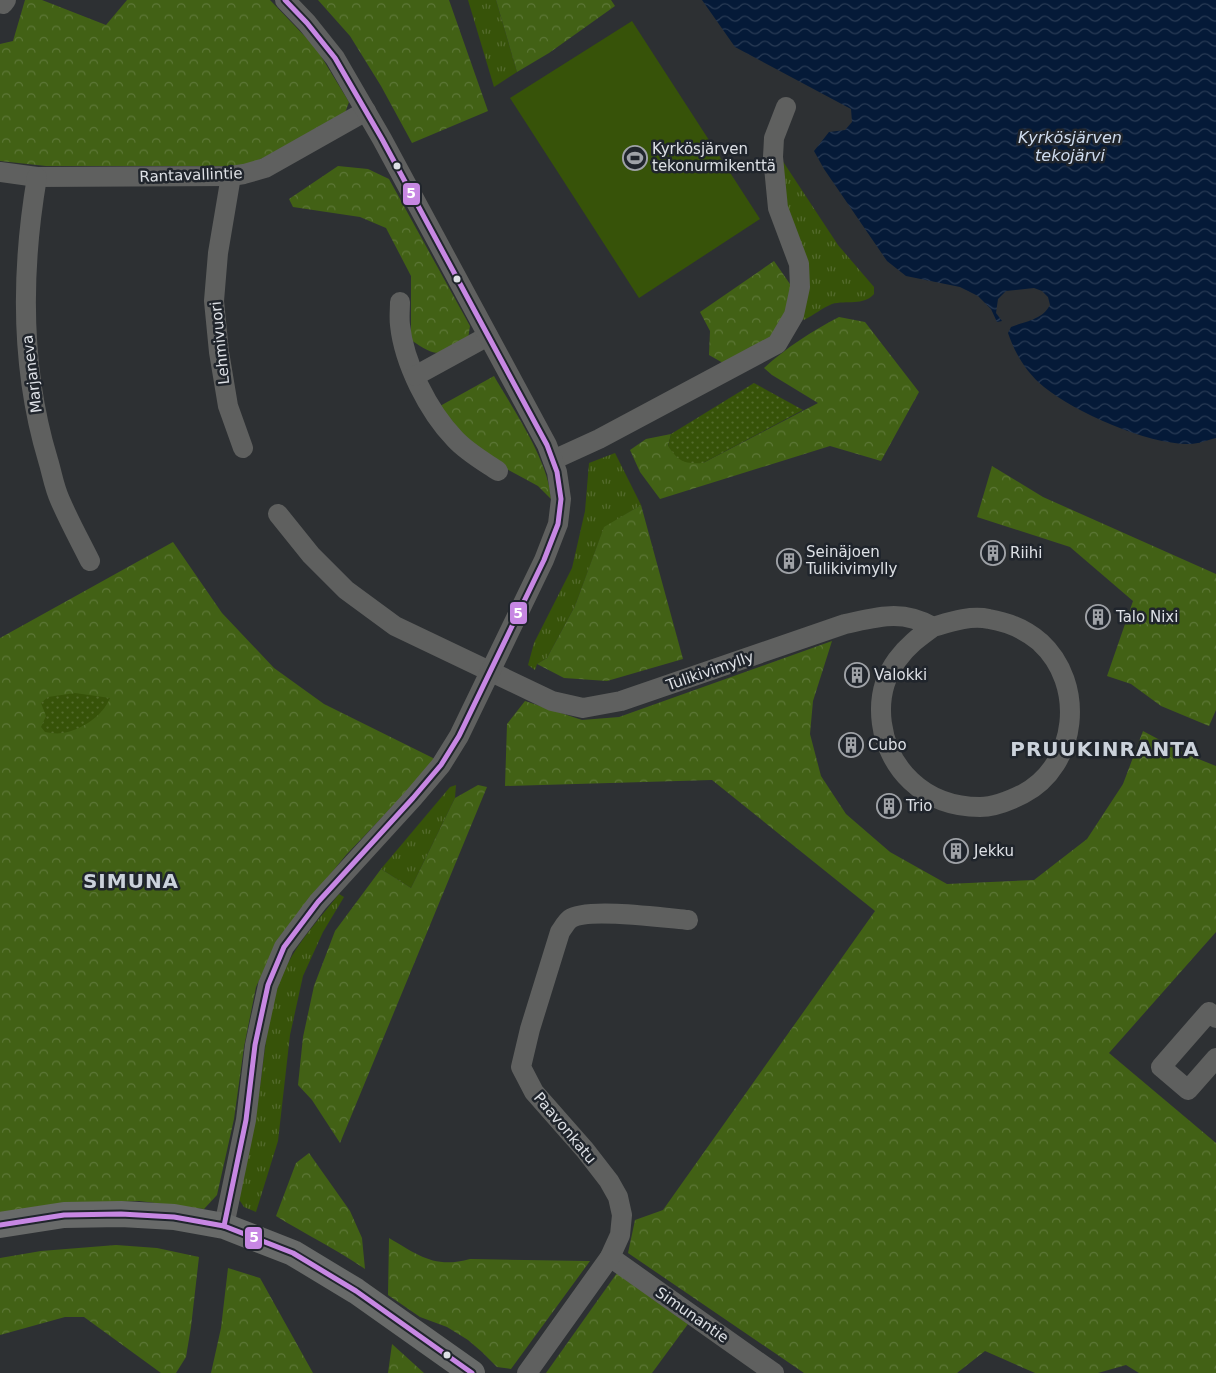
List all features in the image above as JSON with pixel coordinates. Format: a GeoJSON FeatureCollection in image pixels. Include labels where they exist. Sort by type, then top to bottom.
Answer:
{"type":"FeatureCollection","features":[{"type":"Feature","properties":{"kind":"main road"},"geometry":{"type":"LineString","coordinates":[[0,1225],[64,1215],[121,1214],[174,1217],[224,1226],[293,1253],[356,1290],[472,1373]]}},
{"type":"Feature","properties":{"kind":"street"},"geometry":{"type":"LineString","coordinates":[[224,1226],[246,1120],[255,1046],[268,985],[284,947],[318,902],[407,805],[440,765],[460,736],[544,560],[558,524],[561,499],[557,472],[547,445],[366,111],[335,58],[307,23],[285,0]]}},
{"type":"Feature","properties":{"kind":"street"},"geometry":{"type":"LineString","coordinates":[[553,460],[598,439],[778,344],[794,316],[800,287],[799,264],[778,208],[774,166],[774,138],[786,107]]}},
{"type":"Feature","properties":{"kind":"street","name":"Rantavallintie"},"geometry":{"type":"LineString","coordinates":[[0,172],[38,177],[231,176],[244,174],[265,168],[366,111]]}},
{"type":"Feature","properties":{"kind":"street","name":"Lehmivuori"},"geometry":{"type":"LineString","coordinates":[[231,176],[218,253],[214,301],[219,352],[228,406],[243,448]]}},
{"type":"Feature","properties":{"kind":"street","name":"Marjaneva"},"geometry":{"type":"LineString","coordinates":[[38,177],[29,240],[25,304],[29,372],[39,430],[59,499],[90,561]]}},
{"type":"Feature","properties":{"kind":"street"},"geometry":{"type":"LineString","coordinates":[[400,302],[400,324],[404,348],[424,394],[454,438],[472,454],[498,471]]}},
{"type":"Feature","properties":{"kind":"street"},"geometry":{"type":"LineString","coordinates":[[415,376],[488,336]]}},
{"type":"Feature","properties":{"kind":"street","name":"Tulikivimylly"},"geometry":{"type":"LineString","coordinates":[[278,514],[311,555],[353,595],[395,626],[552,701],[583,708],[621,701],[845,624],[880,617],[907,616],[922,620],[933,627]]}},
{"type":"Feature","properties":{"kind":"street"},"geometry":{"type":"LineString","coordinates":[[987,618],[1015,626],[1040,642],[1058,666],[1067,687],[1071,710],[1066,741],[1061,755],[1048,775],[1030,790],[1010,802],[986,807],[963,807],[940,801],[919,789],[902,773],[890,753],[882,730],[881,707],[886,684],[896,662],[910,644],[933,627],[957,620],[987,618]]}},
{"type":"Feature","properties":{"kind":"street","name":"Paavonkatu"},"geometry":{"type":"LineString","coordinates":[[528,1373],[610,1257],[620,1235],[622,1214],[618,1197],[609,1181],[585,1150],[534,1092],[521,1067],[530,1029],[560,932],[570,919],[586,914],[688,920]]}},
{"type":"Feature","properties":{"kind":"street"},"geometry":{"type":"LineString","coordinates":[[1216,1018],[1209,1012],[1161,1067],[1188,1090],[1216,1058]]}},
{"type":"Feature","properties":{"kind":"street","name":"Simunantie"},"geometry":{"type":"LineString","coordinates":[[610,1257],[774,1373]]}},
{"type":"Feature","properties":{"kind":"green space"},"geometry":{"type":"Polygon","coordinates":[[[25,0],[42,0],[106,25],[127,0],[270,0],[316,48],[349,102],[345,113],[246,166],[46,166],[0,161],[0,44],[13,41],[25,0]]]}},
{"type":"Feature","properties":{"kind":"green space"},"geometry":{"type":"Polygon","coordinates":[[[318,0],[449,0],[488,111],[412,143],[381,86],[350,36],[318,0]]]}},
{"type":"Feature","properties":{"kind":"green space"},"geometry":{"type":"Polygon","coordinates":[[[468,0],[496,0],[517,72],[494,87],[468,0]]]}},
{"type":"Feature","properties":{"kind":"green space"},"geometry":{"type":"Polygon","coordinates":[[[496,0],[611,0],[615,6],[549,53],[517,72],[496,0]]]}},
{"type":"Feature","properties":{"kind":"green space","name":"Kyrkösjärven tekonurmikenttä"},"geometry":{"type":"Polygon","coordinates":[[[632,21],[760,219],[639,298],[510,98],[632,21]]]}},
{"type":"Feature","properties":{"kind":"green space"},"geometry":{"type":"Polygon","coordinates":[[[782,160],[838,245],[874,287],[874,294],[870,298],[832,304],[804,320],[801,317],[785,210],[782,160]]]}},
{"type":"Feature","properties":{"kind":"green space"},"geometry":{"type":"Polygon","coordinates":[[[338,166],[368,169],[389,179],[470,326],[468,339],[452,349],[440,353],[427,350],[411,340],[411,276],[386,228],[360,217],[293,207],[289,199],[338,166]]]}},
{"type":"Feature","properties":{"kind":"green space"},"geometry":{"type":"Polygon","coordinates":[[[774,261],[790,284],[794,296],[791,307],[764,346],[723,363],[709,355],[710,331],[700,312],[774,261]]]}},
{"type":"Feature","properties":{"kind":"green space"},"geometry":{"type":"Polygon","coordinates":[[[839,317],[865,322],[919,392],[881,461],[830,446],[660,499],[640,472],[630,450],[646,439],[671,434],[668,446],[703,463],[818,403],[772,375],[764,368],[800,340],[839,317]]]}},
{"type":"Feature","properties":{"kind":"green space"},"geometry":{"type":"Polygon","coordinates":[[[494,376],[537,452],[549,484],[551,499],[538,486],[501,466],[472,446],[440,406],[494,376]]]}},
{"type":"Feature","properties":{"kind":"green space"},"geometry":{"type":"Polygon","coordinates":[[[754,383],[803,410],[703,463],[682,461],[675,456],[668,446],[671,434],[754,383]]]}},
{"type":"Feature","properties":{"kind":"green space"},"geometry":{"type":"Polygon","coordinates":[[[615,453],[641,505],[604,528],[575,606],[547,658],[537,664],[535,670],[528,665],[534,643],[572,568],[585,511],[589,463],[615,453]]]}},
{"type":"Feature","properties":{"kind":"green space"},"geometry":{"type":"Polygon","coordinates":[[[992,466],[1043,497],[1216,574],[1216,710],[1209,726],[1161,706],[1131,684],[1107,676],[1133,601],[1070,547],[977,517],[992,466]]]}},
{"type":"Feature","properties":{"kind":"green space"},"geometry":{"type":"Polygon","coordinates":[[[641,505],[683,659],[607,681],[564,678],[537,664],[547,658],[575,606],[604,527],[641,505]]]}},
{"type":"Feature","properties":{"kind":"green space"},"geometry":{"type":"Polygon","coordinates":[[[173,542],[222,613],[274,668],[324,704],[437,760],[346,855],[280,936],[256,987],[244,1047],[234,1119],[217,1195],[204,1209],[139,1201],[40,1206],[0,1214],[0,638],[173,542]]]}},
{"type":"Feature","properties":{"kind":"green space"},"geometry":{"type":"Polygon","coordinates":[[[832,641],[813,701],[810,734],[821,776],[846,814],[890,852],[947,884],[1034,880],[1087,839],[1123,784],[1143,731],[1186,754],[1216,766],[1216,932],[1109,1053],[1216,1143],[1216,1373],[1139,1373],[1126,1365],[1098,1373],[1035,1373],[985,1351],[957,1373],[804,1373],[628,1253],[635,1220],[663,1210],[875,911],[712,780],[505,786],[507,724],[525,701],[582,720],[619,717],[832,641]]]}},
{"type":"Feature","properties":{"kind":"green space"},"geometry":{"type":"Polygon","coordinates":[[[75,693],[110,698],[102,711],[83,726],[69,732],[45,732],[41,727],[46,716],[41,703],[48,697],[75,693]]]}},
{"type":"Feature","properties":{"kind":"green space"},"geometry":{"type":"Polygon","coordinates":[[[456,785],[455,798],[411,888],[381,869],[450,787],[456,785]]]}},
{"type":"Feature","properties":{"kind":"green space"},"geometry":{"type":"Polygon","coordinates":[[[478,785],[487,787],[340,1143],[312,1100],[298,1085],[303,1037],[314,986],[335,931],[381,869],[411,888],[455,798],[478,785]]]}},
{"type":"Feature","properties":{"kind":"green space"},"geometry":{"type":"Polygon","coordinates":[[[339,894],[344,897],[323,932],[303,976],[290,1035],[278,1141],[256,1212],[244,1207],[238,1198],[255,1114],[272,1009],[281,979],[292,955],[339,894]]]}},
{"type":"Feature","properties":{"kind":"green space"},"geometry":{"type":"Polygon","coordinates":[[[309,1153],[350,1211],[362,1238],[365,1269],[276,1216],[296,1163],[309,1153]]]}},
{"type":"Feature","properties":{"kind":"green space"},"geometry":{"type":"Polygon","coordinates":[[[389,1238],[418,1255],[437,1261],[458,1262],[470,1259],[590,1261],[511,1369],[497,1367],[468,1340],[447,1327],[420,1317],[388,1295],[389,1238]]]}},
{"type":"Feature","properties":{"kind":"green space"},"geometry":{"type":"Polygon","coordinates":[[[116,1245],[157,1248],[199,1257],[186,1357],[176,1373],[161,1373],[84,1317],[65,1317],[0,1335],[0,1258],[41,1251],[116,1245]]]}},
{"type":"Feature","properties":{"kind":"green space"},"geometry":{"type":"Polygon","coordinates":[[[228,1268],[260,1278],[313,1373],[211,1373],[221,1328],[228,1268]]]}},
{"type":"Feature","properties":{"kind":"green space"},"geometry":{"type":"Polygon","coordinates":[[[617,1273],[688,1324],[652,1373],[546,1373],[617,1273]]]}},
{"type":"Feature","properties":{"kind":"green space"},"geometry":{"type":"Polygon","coordinates":[[[392,1344],[424,1373],[388,1373],[392,1344]]]}},
{"type":"Feature","properties":{"kind":"water","name":"Kyrkösjärven tekojärvi"},"geometry":{"type":"Polygon","coordinates":[[[702,0],[1216,0],[1216,438],[1190,444],[1154,439],[1093,417],[1044,387],[1022,363],[1008,333],[1011,327],[1038,317],[1047,310],[1050,305],[1048,297],[1042,291],[1034,288],[1006,291],[998,299],[996,313],[1002,321],[997,322],[991,309],[978,296],[960,287],[906,276],[887,261],[824,169],[814,151],[829,132],[845,130],[852,122],[851,109],[735,47],[702,0]]]}},
{"type":"Feature","properties":{"kind":"transit line","name":"5"},"geometry":{"type":"LineString","coordinates":[[224,1226],[246,1120],[255,1045],[268,985],[284,947],[318,902],[441,765],[459,736],[544,560],[558,524],[561,499],[557,472],[547,445],[382,139],[335,58],[307,23],[285,0]]}},
{"type":"Feature","properties":{"kind":"transit line","name":"5"},"geometry":{"type":"LineString","coordinates":[[0,1225],[64,1215],[121,1214],[174,1217],[224,1226],[293,1253],[356,1291],[472,1373]]}},
{"type":"Feature","properties":{"kind":"place","name":"Kyrkösjärven tekonurmikenttä"},"geometry":{"type":"Point","coordinates":[635,158]}},
{"type":"Feature","properties":{"kind":"place","name":"Riihi"},"geometry":{"type":"Point","coordinates":[993,553]}},
{"type":"Feature","properties":{"kind":"place","name":"Seinäjoen Tulikivimylly"},"geometry":{"type":"Point","coordinates":[789,561]}},
{"type":"Feature","properties":{"kind":"place","name":"Talo Nixi"},"geometry":{"type":"Point","coordinates":[1098,617]}},
{"type":"Feature","properties":{"kind":"place","name":"Valokki"},"geometry":{"type":"Point","coordinates":[857,675]}},
{"type":"Feature","properties":{"kind":"place","name":"Cubo"},"geometry":{"type":"Point","coordinates":[851,745]}},
{"type":"Feature","properties":{"kind":"place","name":"Trio"},"geometry":{"type":"Point","coordinates":[889,806]}},
{"type":"Feature","properties":{"kind":"place","name":"Jekku"},"geometry":{"type":"Point","coordinates":[956,851]}},
{"type":"Feature","properties":{"kind":"district","name":"PRUUKINRANTA"},"geometry":{"type":"Point","coordinates":[1105,749]}},
{"type":"Feature","properties":{"kind":"district","name":"SIMUNA"},"geometry":{"type":"Point","coordinates":[131,881]}}]}
